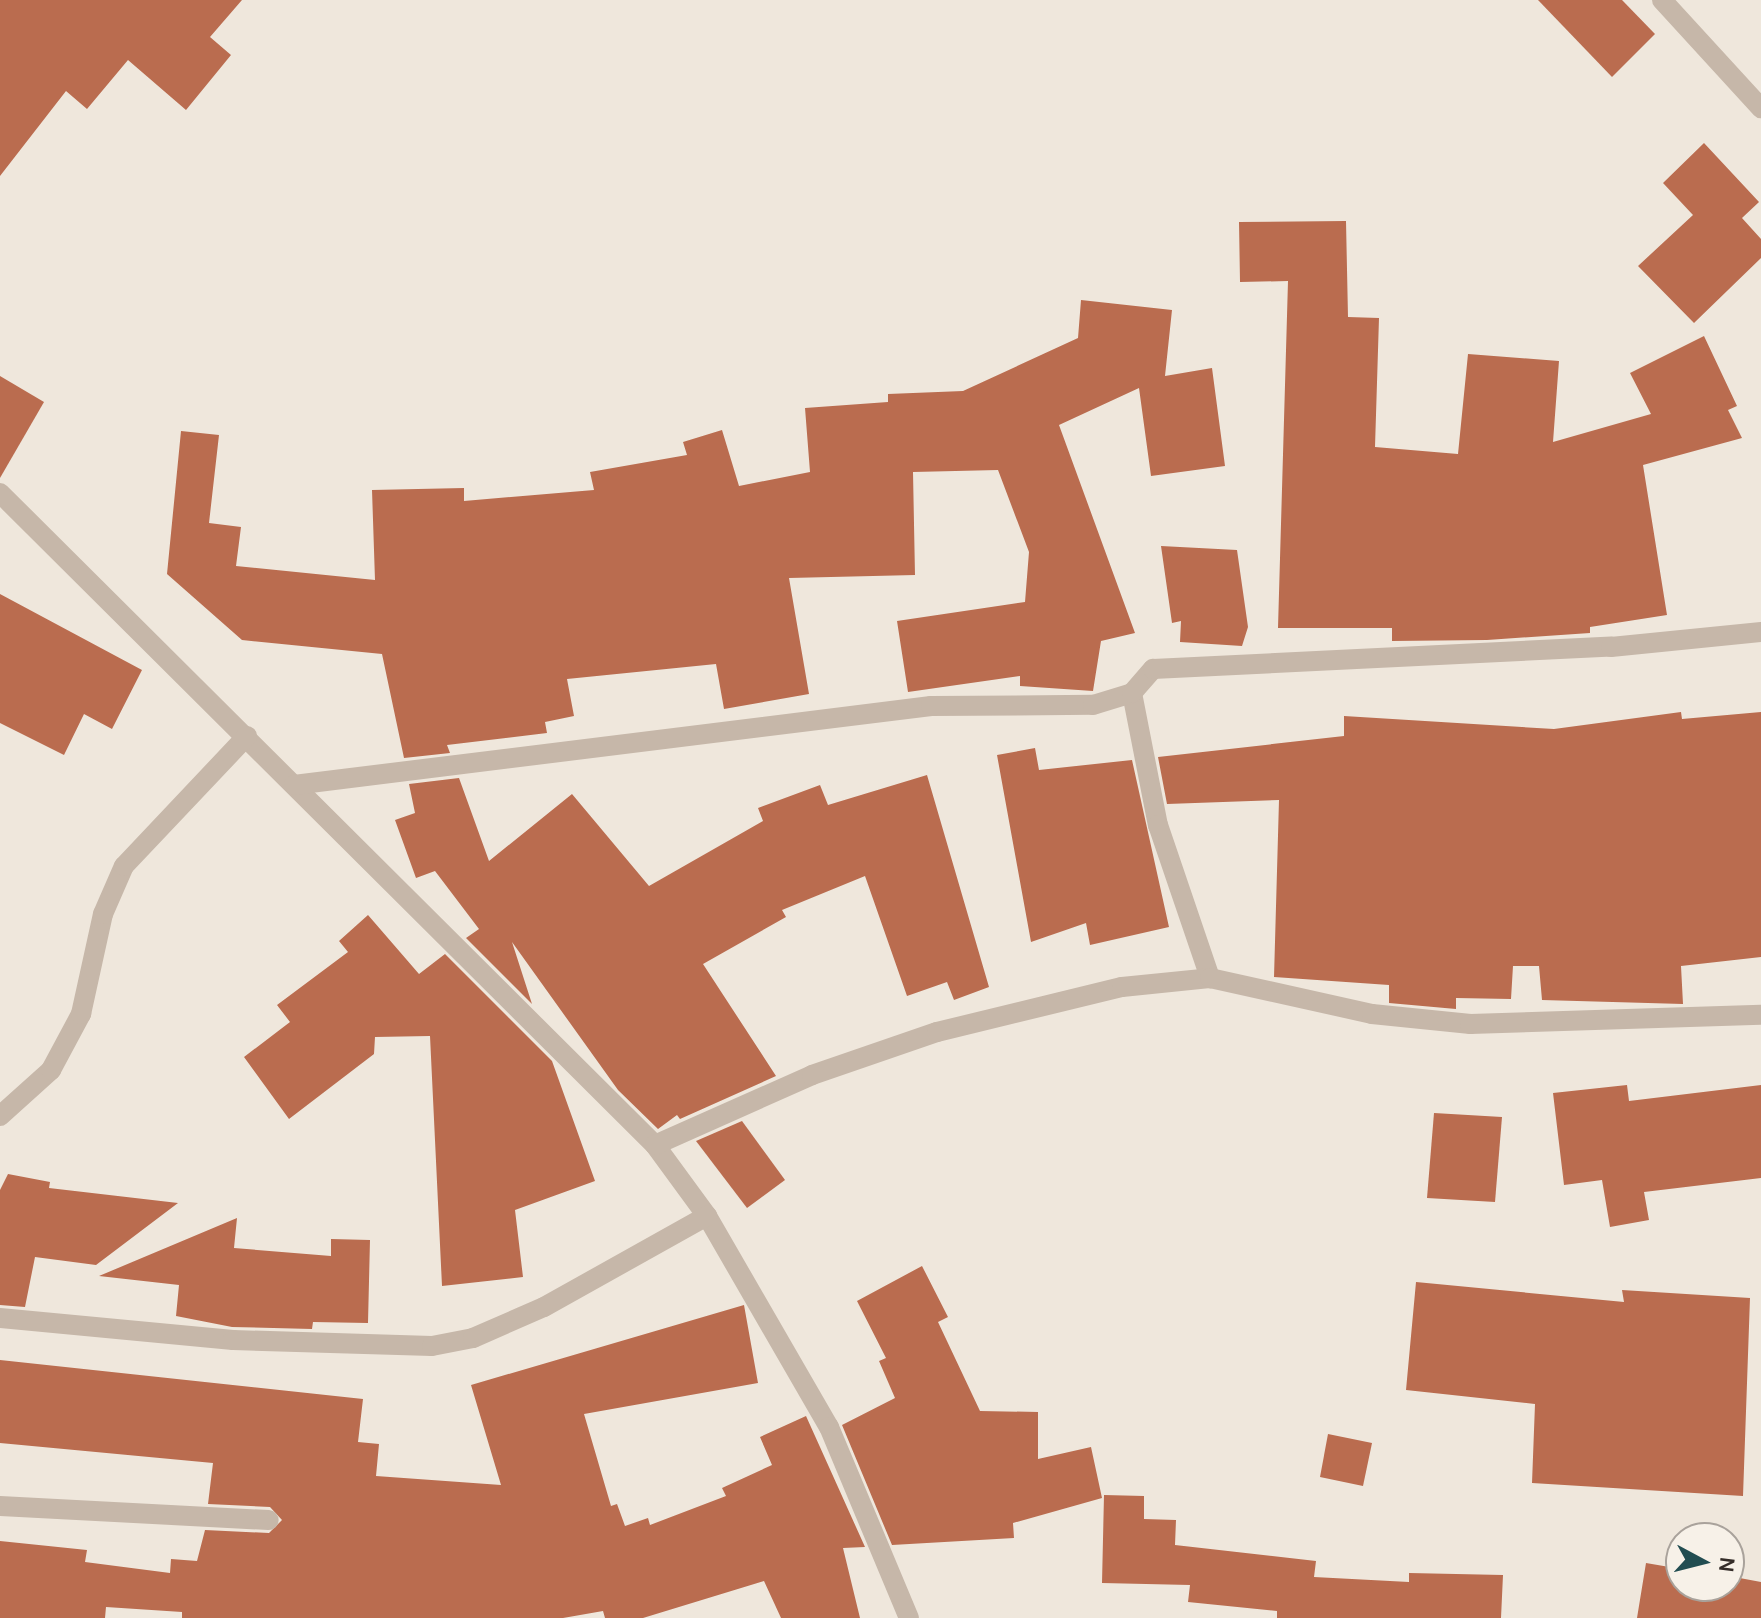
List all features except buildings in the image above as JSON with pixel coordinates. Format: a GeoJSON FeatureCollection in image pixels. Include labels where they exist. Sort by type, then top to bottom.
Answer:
{"type":"FeatureCollection","features":[{"type":"Feature","properties":{"kind":"street"},"geometry":{"type":"LineString","coordinates":[[1662,0],[1761,108]]}},
{"type":"Feature","properties":{"kind":"street"},"geometry":{"type":"LineString","coordinates":[[0,493],[655,1145],[707,1216],[829,1427],[909,1618]]}},
{"type":"Feature","properties":{"kind":"street"},"geometry":{"type":"LineString","coordinates":[[294,785],[931,706],[1093,705],[1132,693],[1153,669],[1611,647],[1761,632]]}},
{"type":"Feature","properties":{"kind":"street"},"geometry":{"type":"LineString","coordinates":[[1132,693],[1158,825],[1210,978]]}},
{"type":"Feature","properties":{"kind":"street"},"geometry":{"type":"LineString","coordinates":[[0,1116],[51,1070],[81,1014],[103,914],[124,866],[247,736]]}},
{"type":"Feature","properties":{"kind":"street"},"geometry":{"type":"LineString","coordinates":[[655,1145],[812,1075],[937,1032],[1122,987],[1210,978],[1372,1014],[1470,1024],[1761,1015]]}},
{"type":"Feature","properties":{"kind":"street"},"geometry":{"type":"LineString","coordinates":[[0,1318],[233,1340],[432,1346],[473,1338],[544,1307],[707,1216]]}},
{"type":"Feature","properties":{"kind":"street"},"geometry":{"type":"LineString","coordinates":[[0,1506],[269,1520]]}}]}
